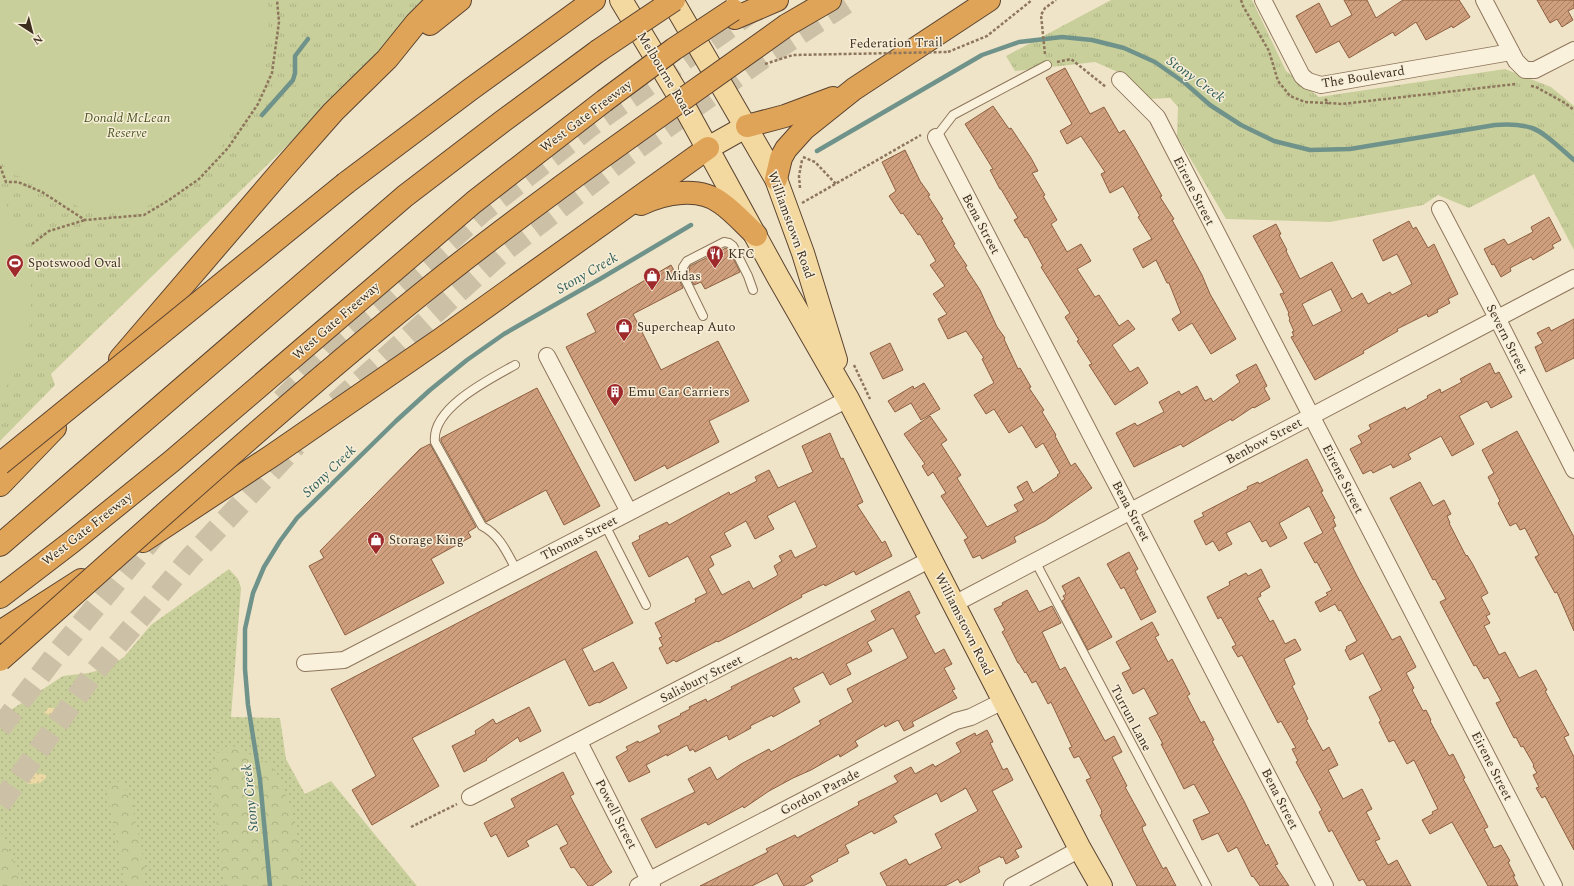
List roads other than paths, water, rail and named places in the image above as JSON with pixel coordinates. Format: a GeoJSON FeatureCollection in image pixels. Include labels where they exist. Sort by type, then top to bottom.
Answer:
{"type":"FeatureCollection","features":[{"type":"Feature","properties":{"kind":"highway"},"geometry":{"type":"LineString","coordinates":[[387,59],[416,23],[439,0]]}},
{"type":"Feature","properties":{"kind":"highway"},"geometry":{"type":"LineString","coordinates":[[0,485],[89,394],[333,112],[387,59],[460,0]]}},
{"type":"Feature","properties":{"kind":"highway"},"geometry":{"type":"LineString","coordinates":[[0,464],[346,183],[471,89],[594,0]]}},
{"type":"Feature","properties":{"kind":"highway"},"geometry":{"type":"LineString","coordinates":[[0,544],[66,490],[405,196],[503,120],[598,51],[673,0]]}},
{"type":"Feature","properties":{"kind":"highway","name":"West Gate Freeway"},"geometry":{"type":"LineString","coordinates":[[0,597],[73,542],[172,461],[474,202],[604,101],[674,49],[739,10],[777,0]]}},
{"type":"Feature","properties":{"kind":"highway"},"geometry":{"type":"LineString","coordinates":[[0,660],[328,371],[416,298],[522,216],[787,25],[830,0]]}},
{"type":"Feature","properties":{"kind":"highway"},"geometry":{"type":"LineString","coordinates":[[776,179],[781,158],[786,149],[793,139],[804,129],[854,89],[989,0]]}},
{"type":"Feature","properties":{"kind":"highway"},"geometry":{"type":"LineString","coordinates":[[747,126],[785,116],[854,89]]}},
{"type":"Feature","properties":{"kind":"highway"},"geometry":{"type":"LineString","coordinates":[[0,632],[172,523],[273,455],[441,339],[708,148]]}},
{"type":"Feature","properties":{"kind":"highway"},"geometry":{"type":"LineString","coordinates":[[595,228],[653,198],[690,193],[706,195],[720,202],[756,234]]}},
{"type":"Feature","properties":{"kind":"main road","name":"Melbourne Road"},"geometry":{"type":"LineString","coordinates":[[621,0],[708,148]]}},
{"type":"Feature","properties":{"kind":"main road","name":"Williamstown Road"},"geometry":{"type":"LineString","coordinates":[[673,0],[747,126],[776,179],[803,253],[848,399]]}},
{"type":"Feature","properties":{"kind":"main road"},"geometry":{"type":"LineString","coordinates":[[708,148],[747,126]]}},
{"type":"Feature","properties":{"kind":"main road","name":"Williamstown Road"},"geometry":{"type":"LineString","coordinates":[[708,148],[778,276],[848,399],[1100,886]]}},
{"type":"Feature","properties":{"kind":"main road","name":"Williamstown Road"},"geometry":{"type":"LineString","coordinates":[[1080,849],[1090,886]]}},
{"type":"Feature","properties":{"kind":"street","name":"The Boulevard"},"geometry":{"type":"LineString","coordinates":[[1263,0],[1302,76],[1308,81],[1321,86],[1511,52]]}},
{"type":"Feature","properties":{"kind":"street"},"geometry":{"type":"LineString","coordinates":[[1484,0],[1511,52],[1520,66],[1525,70],[1536,70],[1574,50]]}},
{"type":"Feature","properties":{"kind":"street","name":"Eirene Street"},"geometry":{"type":"LineString","coordinates":[[1120,80],[1157,117],[1554,886]]}},
{"type":"Feature","properties":{"kind":"street","name":"Bena Street"},"geometry":{"type":"LineString","coordinates":[[936,137],[1325,886]]}},
{"type":"Feature","properties":{"kind":"street","name":"Severn Street"},"geometry":{"type":"LineString","coordinates":[[1440,210],[1574,470]]}},
{"type":"Feature","properties":{"kind":"street","name":"Benbow Street"},"geometry":{"type":"LineString","coordinates":[[954,604],[1574,278]]}},
{"type":"Feature","properties":{"kind":"street"},"geometry":{"type":"LineString","coordinates":[[547,356],[629,512]]}},
{"type":"Feature","properties":{"kind":"street","name":"Thomas Street"},"geometry":{"type":"LineString","coordinates":[[305,663],[344,660],[848,399]]}},
{"type":"Feature","properties":{"kind":"street","name":"Salisbury Street"},"geometry":{"type":"LineString","coordinates":[[470,797],[931,559]]}},
{"type":"Feature","properties":{"kind":"street","name":"Gordon Parade"},"geometry":{"type":"LineString","coordinates":[[646,884],[956,721],[972,717],[1003,701]]}},
{"type":"Feature","properties":{"kind":"street","name":"Powell Street"},"geometry":{"type":"LineString","coordinates":[[579,742],[646,884]]}},
{"type":"Feature","properties":{"kind":"street"},"geometry":{"type":"LineString","coordinates":[[1012,886],[1080,849]]}},
{"type":"Feature","properties":{"kind":"lane"},"geometry":{"type":"LineString","coordinates":[[936,137],[953,115],[1047,63]]}},
{"type":"Feature","properties":{"kind":"lane"},"geometry":{"type":"LineString","coordinates":[[703,316],[682,275],[683,267],[687,261],[724,242],[729,243],[733,246],[748,276],[753,290]]}},
{"type":"Feature","properties":{"kind":"lane"},"geometry":{"type":"LineString","coordinates":[[516,365],[483,383],[452,406],[434,434],[435,442],[482,526],[492,531],[502,542],[517,570]]}},
{"type":"Feature","properties":{"kind":"lane"},"geometry":{"type":"LineString","coordinates":[[605,525],[646,605]]}},
{"type":"Feature","properties":{"kind":"lane","name":"Turrun Lane"},"geometry":{"type":"LineString","coordinates":[[1035,561],[1207,886]]}},
{"type":"Feature","properties":{"kind":"waterway","name":"Stony Creek"},"geometry":{"type":"LineString","coordinates":[[817,151],[982,55],[1019,42],[1062,37],[1092,40],[1124,48],[1155,62],[1185,83],[1210,105],[1241,125],[1274,141],[1310,150],[1350,149],[1504,124],[1537,130],[1574,160]]}},
{"type":"Feature","properties":{"kind":"waterway"},"geometry":{"type":"LineString","coordinates":[[262,115],[293,80],[295,73],[295,56],[308,39]]}},
{"type":"Feature","properties":{"kind":"waterway","name":"Stony Creek"},"geometry":{"type":"LineString","coordinates":[[270,886],[260,780],[248,705],[245,669],[245,629],[253,593],[264,567],[280,541],[297,518],[396,421],[430,390],[467,360],[504,334],[691,225]]}},
{"type":"Feature","properties":{"kind":"tunnel"},"geometry":{"type":"LineString","coordinates":[[336,403],[499,255],[629,154],[763,58],[851,0]]}},
{"type":"Feature","properties":{"kind":"tunnel"},"geometry":{"type":"LineString","coordinates":[[282,400],[343,337],[481,213],[592,125],[754,10]]}},
{"type":"Feature","properties":{"kind":"tunnel"},"geometry":{"type":"LineString","coordinates":[[0,804],[93,674],[190,558],[296,445]]}},
{"type":"Feature","properties":{"kind":"tunnel"},"geometry":{"type":"LineString","coordinates":[[0,728],[58,652],[161,528]]}},
{"type":"Feature","properties":{"kind":"place","name":"KFC"},"geometry":{"type":"Point","coordinates":[715,269]}},
{"type":"Feature","properties":{"kind":"place","name":"Spotswood Oval"},"geometry":{"type":"Point","coordinates":[15,278]}},
{"type":"Feature","properties":{"kind":"place","name":"Midas"},"geometry":{"type":"Point","coordinates":[652,291]}},
{"type":"Feature","properties":{"kind":"place","name":"Supercheap Auto"},"geometry":{"type":"Point","coordinates":[624,342]}},
{"type":"Feature","properties":{"kind":"place","name":"Emu Car Carriers"},"geometry":{"type":"Point","coordinates":[615,407]}},
{"type":"Feature","properties":{"kind":"place","name":"Storage King"},"geometry":{"type":"Point","coordinates":[376,555]}},
{"type":"Feature","properties":{"kind":"park label","name":"Donald McLean Reserve"},"geometry":{"type":"Point","coordinates":[127,126]}}]}
